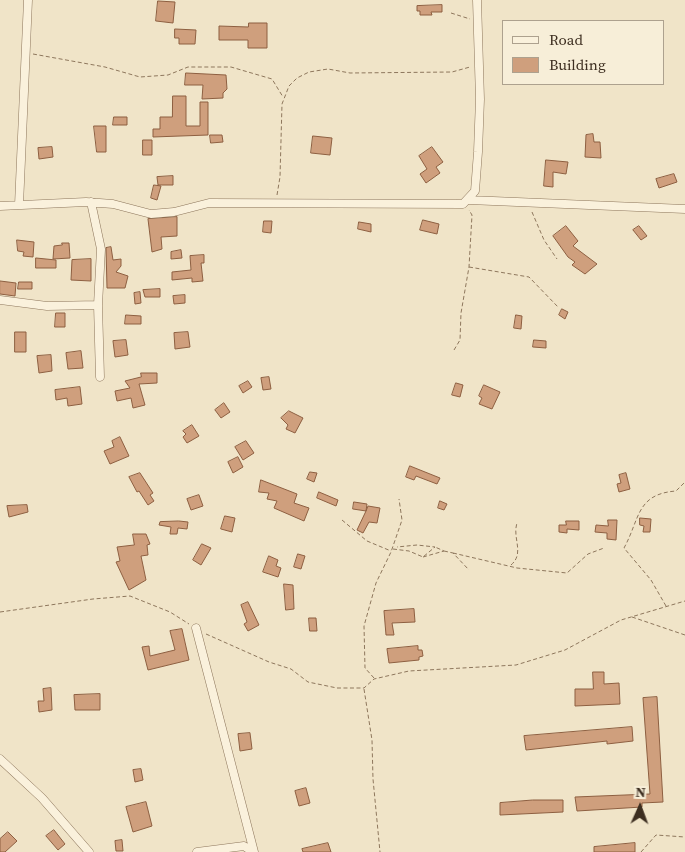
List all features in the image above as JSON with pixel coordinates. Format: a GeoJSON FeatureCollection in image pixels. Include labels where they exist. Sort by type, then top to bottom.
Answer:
{"type":"FeatureCollection","features":[{"type":"Feature","properties":{"kind":"street"},"geometry":{"type":"LineString","coordinates":[[18,205],[28,0]]}},
{"type":"Feature","properties":{"kind":"street"},"geometry":{"type":"LineString","coordinates":[[466,202],[475,190],[478,152],[480,64],[477,0]]}},
{"type":"Feature","properties":{"kind":"street"},"geometry":{"type":"LineString","coordinates":[[91,202],[101,249],[98,305],[100,378]]}},
{"type":"Feature","properties":{"kind":"street"},"geometry":{"type":"LineString","coordinates":[[0,206],[91,202],[113,204],[151,214],[174,212],[209,202],[528,202],[685,209]]}},
{"type":"Feature","properties":{"kind":"street"},"geometry":{"type":"LineString","coordinates":[[0,300],[47,306],[98,305]]}},
{"type":"Feature","properties":{"kind":"street"},"geometry":{"type":"LineString","coordinates":[[196,628],[253,852]]}},
{"type":"Feature","properties":{"kind":"street"},"geometry":{"type":"LineString","coordinates":[[0,759],[48,804],[89,852]]}},
{"type":"Feature","properties":{"kind":"street"},"geometry":{"type":"LineString","coordinates":[[197,852],[244,846],[253,852]]}},
{"type":"Feature","properties":{"kind":"path"},"geometry":{"type":"LineString","coordinates":[[452,13],[478,21]]}},
{"type":"Feature","properties":{"kind":"path"},"geometry":{"type":"LineString","coordinates":[[26,52],[88,63],[140,77],[168,75],[188,67],[231,67],[272,79],[283,98]]}},
{"type":"Feature","properties":{"kind":"path"},"geometry":{"type":"LineString","coordinates":[[274,198],[279,188],[280,130],[283,98],[297,78],[315,71],[328,69],[350,73],[452,72],[480,64]]}},
{"type":"Feature","properties":{"kind":"path"},"geometry":{"type":"LineString","coordinates":[[454,350],[460,340],[461,313],[469,267],[472,215],[466,202]]}},
{"type":"Feature","properties":{"kind":"path"},"geometry":{"type":"LineString","coordinates":[[528,202],[544,240],[557,259]]}},
{"type":"Feature","properties":{"kind":"path"},"geometry":{"type":"LineString","coordinates":[[469,267],[529,277],[558,306]]}},
{"type":"Feature","properties":{"kind":"path"},"geometry":{"type":"LineString","coordinates":[[667,606],[651,580],[624,548],[634,530],[642,504],[660,492],[676,491],[685,482]]}},
{"type":"Feature","properties":{"kind":"path"},"geometry":{"type":"LineString","coordinates":[[374,679],[365,668],[364,626],[376,583],[392,550],[402,520],[399,499]]}},
{"type":"Feature","properties":{"kind":"path"},"geometry":{"type":"LineString","coordinates":[[342,520],[367,541],[392,550],[409,551],[423,557],[444,551]]}},
{"type":"Feature","properties":{"kind":"path"},"geometry":{"type":"LineString","coordinates":[[517,523],[515,529],[519,546],[516,561],[517,568]]}},
{"type":"Feature","properties":{"kind":"path"},"geometry":{"type":"LineString","coordinates":[[397,547],[417,545],[435,547],[453,554],[517,568],[570,572],[588,554],[604,548]]}},
{"type":"Feature","properties":{"kind":"path"},"geometry":{"type":"LineString","coordinates":[[423,557],[435,547]]}},
{"type":"Feature","properties":{"kind":"path"},"geometry":{"type":"LineString","coordinates":[[453,554],[469,570]]}},
{"type":"Feature","properties":{"kind":"path"},"geometry":{"type":"LineString","coordinates":[[510,566],[516,561]]}},
{"type":"Feature","properties":{"kind":"path"},"geometry":{"type":"LineString","coordinates":[[0,612],[93,599],[130,596],[170,612],[211,637],[269,662],[291,669],[308,682],[337,688],[364,688],[374,679],[409,672],[516,665],[565,650],[621,620],[685,601]]}},
{"type":"Feature","properties":{"kind":"path"},"geometry":{"type":"LineString","coordinates":[[631,617],[685,635]]}},
{"type":"Feature","properties":{"kind":"path"},"geometry":{"type":"LineString","coordinates":[[364,688],[372,740],[372,779],[380,852]]}},
{"type":"Feature","properties":{"kind":"path"},"geometry":{"type":"LineString","coordinates":[[641,852],[656,835],[685,837]]}},
{"type":"Feature","properties":{"kind":"building"},"geometry":{"type":"Polygon","coordinates":[[[158,1],[175,2],[173,23],[156,21],[158,1]]]}},
{"type":"Feature","properties":{"kind":"building"},"geometry":{"type":"Polygon","coordinates":[[[442,5],[442,12],[431,12],[432,15],[420,15],[420,11],[417,11],[417,6],[442,5]]]}},
{"type":"Feature","properties":{"kind":"building"},"geometry":{"type":"Polygon","coordinates":[[[249,23],[267,23],[267,48],[248,48],[248,40],[219,40],[219,26],[248,27],[249,23]]]}},
{"type":"Feature","properties":{"kind":"building"},"geometry":{"type":"Polygon","coordinates":[[[175,29],[196,30],[195,44],[179,44],[179,38],[175,38],[175,29]]]}},
{"type":"Feature","properties":{"kind":"building"},"geometry":{"type":"Polygon","coordinates":[[[186,73],[226,75],[227,89],[223,93],[223,98],[202,99],[203,85],[185,85],[186,73]]]}},
{"type":"Feature","properties":{"kind":"building"},"geometry":{"type":"Polygon","coordinates":[[[173,96],[186,96],[186,126],[200,126],[200,102],[208,102],[208,135],[153,137],[153,129],[160,129],[160,117],[172,117],[173,96]]]}},
{"type":"Feature","properties":{"kind":"building"},"geometry":{"type":"Polygon","coordinates":[[[114,117],[127,117],[127,125],[113,125],[114,117]]]}},
{"type":"Feature","properties":{"kind":"building"},"geometry":{"type":"Polygon","coordinates":[[[94,126],[106,126],[106,152],[97,152],[94,126]]]}},
{"type":"Feature","properties":{"kind":"building"},"geometry":{"type":"Polygon","coordinates":[[[593,134],[594,142],[600,142],[601,158],[585,157],[586,135],[593,134]]]}},
{"type":"Feature","properties":{"kind":"building"},"geometry":{"type":"Polygon","coordinates":[[[210,135],[222,135],[223,142],[211,143],[210,135]]]}},
{"type":"Feature","properties":{"kind":"building"},"geometry":{"type":"Polygon","coordinates":[[[313,136],[332,138],[330,155],[311,153],[313,136]]]}},
{"type":"Feature","properties":{"kind":"building"},"geometry":{"type":"Polygon","coordinates":[[[143,140],[152,140],[152,155],[143,155],[143,140]]]}},
{"type":"Feature","properties":{"kind":"building"},"geometry":{"type":"Polygon","coordinates":[[[52,147],[53,157],[39,159],[38,148],[52,147]]]}},
{"type":"Feature","properties":{"kind":"building"},"geometry":{"type":"Polygon","coordinates":[[[432,147],[443,162],[436,167],[440,173],[426,183],[420,174],[427,169],[419,156],[432,147]]]}},
{"type":"Feature","properties":{"kind":"building"},"geometry":{"type":"Polygon","coordinates":[[[546,160],[568,162],[566,174],[553,172],[553,187],[544,186],[546,160]]]}},
{"type":"Feature","properties":{"kind":"building"},"geometry":{"type":"Polygon","coordinates":[[[674,174],[677,182],[659,188],[656,179],[674,174]]]}},
{"type":"Feature","properties":{"kind":"building"},"geometry":{"type":"Polygon","coordinates":[[[173,176],[173,185],[158,185],[157,177],[173,176]]]}},
{"type":"Feature","properties":{"kind":"building"},"geometry":{"type":"Polygon","coordinates":[[[154,185],[161,186],[157,200],[151,198],[154,185]]]}},
{"type":"Feature","properties":{"kind":"building"},"geometry":{"type":"Polygon","coordinates":[[[177,217],[177,236],[161,237],[162,249],[152,252],[148,219],[177,217]]]}},
{"type":"Feature","properties":{"kind":"building"},"geometry":{"type":"Polygon","coordinates":[[[423,220],[439,224],[437,234],[420,230],[423,220]]]}},
{"type":"Feature","properties":{"kind":"building"},"geometry":{"type":"Polygon","coordinates":[[[264,221],[272,221],[271,233],[263,232],[264,221]]]}},
{"type":"Feature","properties":{"kind":"building"},"geometry":{"type":"Polygon","coordinates":[[[359,222],[371,224],[371,232],[358,229],[359,222]]]}},
{"type":"Feature","properties":{"kind":"building"},"geometry":{"type":"Polygon","coordinates":[[[566,226],[578,241],[573,246],[597,264],[585,274],[572,265],[575,262],[568,257],[553,236],[566,226]]]}},
{"type":"Feature","properties":{"kind":"building"},"geometry":{"type":"Polygon","coordinates":[[[639,226],[647,236],[641,240],[633,230],[639,226]]]}},
{"type":"Feature","properties":{"kind":"building"},"geometry":{"type":"Polygon","coordinates":[[[17,240],[34,242],[33,257],[23,256],[24,252],[18,251],[17,240]]]}},
{"type":"Feature","properties":{"kind":"building"},"geometry":{"type":"Polygon","coordinates":[[[62,243],[69,243],[70,258],[53,259],[54,246],[62,245],[62,243]]]}},
{"type":"Feature","properties":{"kind":"building"},"geometry":{"type":"Polygon","coordinates":[[[111,247],[113,260],[121,259],[121,266],[116,272],[128,276],[125,288],[107,288],[106,248],[111,247]]]}},
{"type":"Feature","properties":{"kind":"building"},"geometry":{"type":"Polygon","coordinates":[[[181,250],[182,258],[171,259],[171,252],[181,250]]]}},
{"type":"Feature","properties":{"kind":"building"},"geometry":{"type":"Polygon","coordinates":[[[204,255],[204,263],[201,263],[203,281],[192,282],[192,278],[172,280],[172,272],[191,270],[190,256],[204,255]]]}},
{"type":"Feature","properties":{"kind":"building"},"geometry":{"type":"Polygon","coordinates":[[[36,258],[56,260],[56,268],[36,268],[36,258]]]}},
{"type":"Feature","properties":{"kind":"building"},"geometry":{"type":"Polygon","coordinates":[[[91,259],[91,281],[71,280],[72,260],[91,259]]]}},
{"type":"Feature","properties":{"kind":"building"},"geometry":{"type":"Polygon","coordinates":[[[0,281],[16,283],[15,296],[0,294],[0,281]]]}},
{"type":"Feature","properties":{"kind":"building"},"geometry":{"type":"Polygon","coordinates":[[[19,282],[32,282],[32,289],[18,289],[19,282]]]}},
{"type":"Feature","properties":{"kind":"building"},"geometry":{"type":"Polygon","coordinates":[[[160,289],[160,297],[145,297],[143,290],[160,289]]]}},
{"type":"Feature","properties":{"kind":"building"},"geometry":{"type":"Polygon","coordinates":[[[140,292],[141,303],[135,304],[134,293],[140,292]]]}},
{"type":"Feature","properties":{"kind":"building"},"geometry":{"type":"Polygon","coordinates":[[[185,295],[185,303],[174,304],[173,296],[185,295]]]}},
{"type":"Feature","properties":{"kind":"building"},"geometry":{"type":"Polygon","coordinates":[[[562,309],[568,312],[565,319],[559,315],[562,309]]]}},
{"type":"Feature","properties":{"kind":"building"},"geometry":{"type":"Polygon","coordinates":[[[56,313],[65,313],[65,327],[55,327],[56,313]]]}},
{"type":"Feature","properties":{"kind":"building"},"geometry":{"type":"Polygon","coordinates":[[[126,315],[141,316],[141,324],[125,324],[126,315]]]}},
{"type":"Feature","properties":{"kind":"building"},"geometry":{"type":"Polygon","coordinates":[[[516,315],[522,316],[521,329],[514,328],[516,315]]]}},
{"type":"Feature","properties":{"kind":"building"},"geometry":{"type":"Polygon","coordinates":[[[15,332],[26,332],[26,352],[15,352],[15,332]]]}},
{"type":"Feature","properties":{"kind":"building"},"geometry":{"type":"Polygon","coordinates":[[[188,332],[190,347],[175,349],[174,333],[188,332]]]}},
{"type":"Feature","properties":{"kind":"building"},"geometry":{"type":"Polygon","coordinates":[[[126,340],[128,355],[115,357],[113,341],[126,340]]]}},
{"type":"Feature","properties":{"kind":"building"},"geometry":{"type":"Polygon","coordinates":[[[534,340],[546,341],[546,348],[533,347],[534,340]]]}},
{"type":"Feature","properties":{"kind":"building"},"geometry":{"type":"Polygon","coordinates":[[[81,351],[83,368],[68,369],[66,353],[81,351]]]}},
{"type":"Feature","properties":{"kind":"building"},"geometry":{"type":"Polygon","coordinates":[[[51,355],[52,371],[39,373],[37,356],[51,355]]]}},
{"type":"Feature","properties":{"kind":"building"},"geometry":{"type":"Polygon","coordinates":[[[141,373],[157,373],[157,383],[139,384],[145,405],[133,408],[131,398],[117,401],[115,391],[130,388],[125,381],[141,377],[141,373]]]}},
{"type":"Feature","properties":{"kind":"building"},"geometry":{"type":"Polygon","coordinates":[[[269,377],[271,389],[263,390],[261,378],[269,377]]]}},
{"type":"Feature","properties":{"kind":"building"},"geometry":{"type":"Polygon","coordinates":[[[248,381],[252,387],[243,393],[239,386],[248,381]]]}},
{"type":"Feature","properties":{"kind":"building"},"geometry":{"type":"Polygon","coordinates":[[[456,383],[463,385],[460,397],[452,395],[456,383]]]}},
{"type":"Feature","properties":{"kind":"building"},"geometry":{"type":"Polygon","coordinates":[[[484,385],[500,392],[492,409],[479,404],[482,398],[479,396],[484,385]]]}},
{"type":"Feature","properties":{"kind":"building"},"geometry":{"type":"Polygon","coordinates":[[[80,387],[82,404],[68,406],[67,398],[56,400],[55,390],[80,387]]]}},
{"type":"Feature","properties":{"kind":"building"},"geometry":{"type":"Polygon","coordinates":[[[224,403],[230,412],[221,418],[215,410],[224,403]]]}},
{"type":"Feature","properties":{"kind":"building"},"geometry":{"type":"Polygon","coordinates":[[[289,411],[303,418],[295,433],[286,429],[288,425],[281,418],[289,411]]]}},
{"type":"Feature","properties":{"kind":"building"},"geometry":{"type":"Polygon","coordinates":[[[192,425],[199,436],[187,443],[183,437],[186,434],[183,431],[192,425]]]}},
{"type":"Feature","properties":{"kind":"building"},"geometry":{"type":"Polygon","coordinates":[[[120,437],[129,456],[110,464],[104,451],[114,447],[112,441],[120,437]]]}},
{"type":"Feature","properties":{"kind":"building"},"geometry":{"type":"Polygon","coordinates":[[[246,441],[254,453],[243,460],[235,447],[246,441]]]}},
{"type":"Feature","properties":{"kind":"building"},"geometry":{"type":"Polygon","coordinates":[[[238,457],[243,467],[233,473],[228,462],[238,457]]]}},
{"type":"Feature","properties":{"kind":"building"},"geometry":{"type":"Polygon","coordinates":[[[410,466],[440,478],[437,484],[416,476],[414,480],[406,477],[410,466]]]}},
{"type":"Feature","properties":{"kind":"building"},"geometry":{"type":"Polygon","coordinates":[[[310,472],[317,473],[314,482],[307,479],[310,472]]]}},
{"type":"Feature","properties":{"kind":"building"},"geometry":{"type":"Polygon","coordinates":[[[140,473],[153,493],[150,495],[154,501],[148,505],[139,491],[137,492],[129,477],[140,473]]]}},
{"type":"Feature","properties":{"kind":"building"},"geometry":{"type":"Polygon","coordinates":[[[626,473],[630,489],[619,492],[617,484],[621,483],[619,475],[626,473]]]}},
{"type":"Feature","properties":{"kind":"building"},"geometry":{"type":"Polygon","coordinates":[[[261,480],[297,494],[294,503],[309,508],[304,521],[274,508],[277,501],[267,499],[269,493],[259,492],[261,480]]]}},
{"type":"Feature","properties":{"kind":"building"},"geometry":{"type":"Polygon","coordinates":[[[319,492],[338,500],[336,506],[317,498],[319,492]]]}},
{"type":"Feature","properties":{"kind":"building"},"geometry":{"type":"Polygon","coordinates":[[[199,495],[203,506],[191,510],[187,499],[199,495]]]}},
{"type":"Feature","properties":{"kind":"building"},"geometry":{"type":"Polygon","coordinates":[[[440,501],[447,504],[444,510],[438,508],[440,501]]]}},
{"type":"Feature","properties":{"kind":"building"},"geometry":{"type":"Polygon","coordinates":[[[354,502],[367,504],[366,511],[353,509],[354,502]]]}},
{"type":"Feature","properties":{"kind":"building"},"geometry":{"type":"Polygon","coordinates":[[[27,505],[28,512],[9,517],[7,506],[27,505]]]}},
{"type":"Feature","properties":{"kind":"building"},"geometry":{"type":"Polygon","coordinates":[[[368,506],[380,508],[377,523],[369,522],[363,533],[357,530],[368,506]]]}},
{"type":"Feature","properties":{"kind":"building"},"geometry":{"type":"Polygon","coordinates":[[[225,516],[235,518],[232,532],[221,529],[225,516]]]}},
{"type":"Feature","properties":{"kind":"building"},"geometry":{"type":"Polygon","coordinates":[[[640,518],[651,519],[650,532],[643,532],[644,526],[640,525],[640,518]]]}},
{"type":"Feature","properties":{"kind":"building"},"geometry":{"type":"Polygon","coordinates":[[[608,520],[617,520],[616,540],[607,539],[607,533],[595,532],[596,525],[608,526],[608,520]]]}},
{"type":"Feature","properties":{"kind":"building"},"geometry":{"type":"Polygon","coordinates":[[[566,521],[579,521],[579,530],[567,529],[567,533],[559,532],[559,525],[566,525],[566,521]]]}},
{"type":"Feature","properties":{"kind":"building"},"geometry":{"type":"Polygon","coordinates":[[[160,522],[188,522],[187,529],[178,528],[177,534],[170,534],[171,527],[159,525],[160,522]]]}},
{"type":"Feature","properties":{"kind":"building"},"geometry":{"type":"Polygon","coordinates":[[[133,534],[146,534],[150,544],[147,545],[148,555],[141,556],[146,580],[129,590],[116,562],[120,561],[117,547],[134,545],[133,534]]]}},
{"type":"Feature","properties":{"kind":"building"},"geometry":{"type":"Polygon","coordinates":[[[202,544],[211,548],[201,565],[193,560],[202,544]]]}},
{"type":"Feature","properties":{"kind":"building"},"geometry":{"type":"Polygon","coordinates":[[[298,554],[305,556],[301,569],[294,567],[298,554]]]}},
{"type":"Feature","properties":{"kind":"building"},"geometry":{"type":"Polygon","coordinates":[[[269,556],[278,560],[276,566],[281,568],[278,577],[263,572],[269,556]]]}},
{"type":"Feature","properties":{"kind":"building"},"geometry":{"type":"Polygon","coordinates":[[[284,584],[293,585],[294,609],[286,610],[284,584]]]}},
{"type":"Feature","properties":{"kind":"building"},"geometry":{"type":"Polygon","coordinates":[[[248,602],[259,625],[248,631],[244,624],[247,622],[241,605],[248,602]]]}},
{"type":"Feature","properties":{"kind":"building"},"geometry":{"type":"Polygon","coordinates":[[[414,609],[415,622],[392,623],[394,635],[386,635],[384,611],[414,609]]]}},
{"type":"Feature","properties":{"kind":"building"},"geometry":{"type":"Polygon","coordinates":[[[309,618],[316,618],[317,631],[310,631],[309,618]]]}},
{"type":"Feature","properties":{"kind":"building"},"geometry":{"type":"Polygon","coordinates":[[[182,629],[189,660],[148,670],[142,647],[149,646],[150,656],[175,650],[170,631],[182,629]]]}},
{"type":"Feature","properties":{"kind":"building"},"geometry":{"type":"Polygon","coordinates":[[[418,646],[418,650],[422,650],[423,656],[419,657],[419,660],[389,663],[387,649],[418,646]]]}},
{"type":"Feature","properties":{"kind":"building"},"geometry":{"type":"Polygon","coordinates":[[[593,672],[604,672],[604,684],[619,683],[620,704],[575,706],[575,689],[593,689],[593,672]]]}},
{"type":"Feature","properties":{"kind":"building"},"geometry":{"type":"Polygon","coordinates":[[[51,688],[52,710],[39,712],[38,701],[44,701],[43,689],[51,688]]]}},
{"type":"Feature","properties":{"kind":"building"},"geometry":{"type":"Polygon","coordinates":[[[100,694],[100,710],[75,710],[74,695],[100,694]]]}},
{"type":"Feature","properties":{"kind":"building"},"geometry":{"type":"Polygon","coordinates":[[[657,697],[663,802],[642,803],[642,807],[577,811],[575,797],[650,794],[643,698],[657,697]]]}},
{"type":"Feature","properties":{"kind":"building"},"geometry":{"type":"Polygon","coordinates":[[[632,727],[633,741],[607,744],[607,741],[526,750],[524,736],[632,727]]]}},
{"type":"Feature","properties":{"kind":"building"},"geometry":{"type":"Polygon","coordinates":[[[250,733],[252,749],[240,751],[238,734],[250,733]]]}},
{"type":"Feature","properties":{"kind":"building"},"geometry":{"type":"Polygon","coordinates":[[[141,769],[143,780],[135,782],[133,770],[141,769]]]}},
{"type":"Feature","properties":{"kind":"building"},"geometry":{"type":"Polygon","coordinates":[[[306,788],[310,803],[299,806],[295,791],[306,788]]]}},
{"type":"Feature","properties":{"kind":"building"},"geometry":{"type":"Polygon","coordinates":[[[563,800],[563,812],[500,815],[500,803],[563,800]]]}},
{"type":"Feature","properties":{"kind":"building"},"geometry":{"type":"Polygon","coordinates":[[[146,802],[152,826],[133,832],[126,807],[146,802]]]}},
{"type":"Feature","properties":{"kind":"building"},"geometry":{"type":"Polygon","coordinates":[[[54,830],[65,844],[58,850],[46,836],[54,830]]]}},
{"type":"Feature","properties":{"kind":"building"},"geometry":{"type":"Polygon","coordinates":[[[8,832],[17,841],[5,852],[0,852],[0,839],[8,832]]]}},
{"type":"Feature","properties":{"kind":"building"},"geometry":{"type":"Polygon","coordinates":[[[122,840],[123,851],[116,851],[115,841],[122,840]]]}},
{"type":"Feature","properties":{"kind":"building"},"geometry":{"type":"Polygon","coordinates":[[[328,843],[331,852],[303,852],[302,849],[328,843]]]}},
{"type":"Feature","properties":{"kind":"building"},"geometry":{"type":"Polygon","coordinates":[[[635,843],[635,852],[594,852],[594,847],[635,843]]]}}]}
